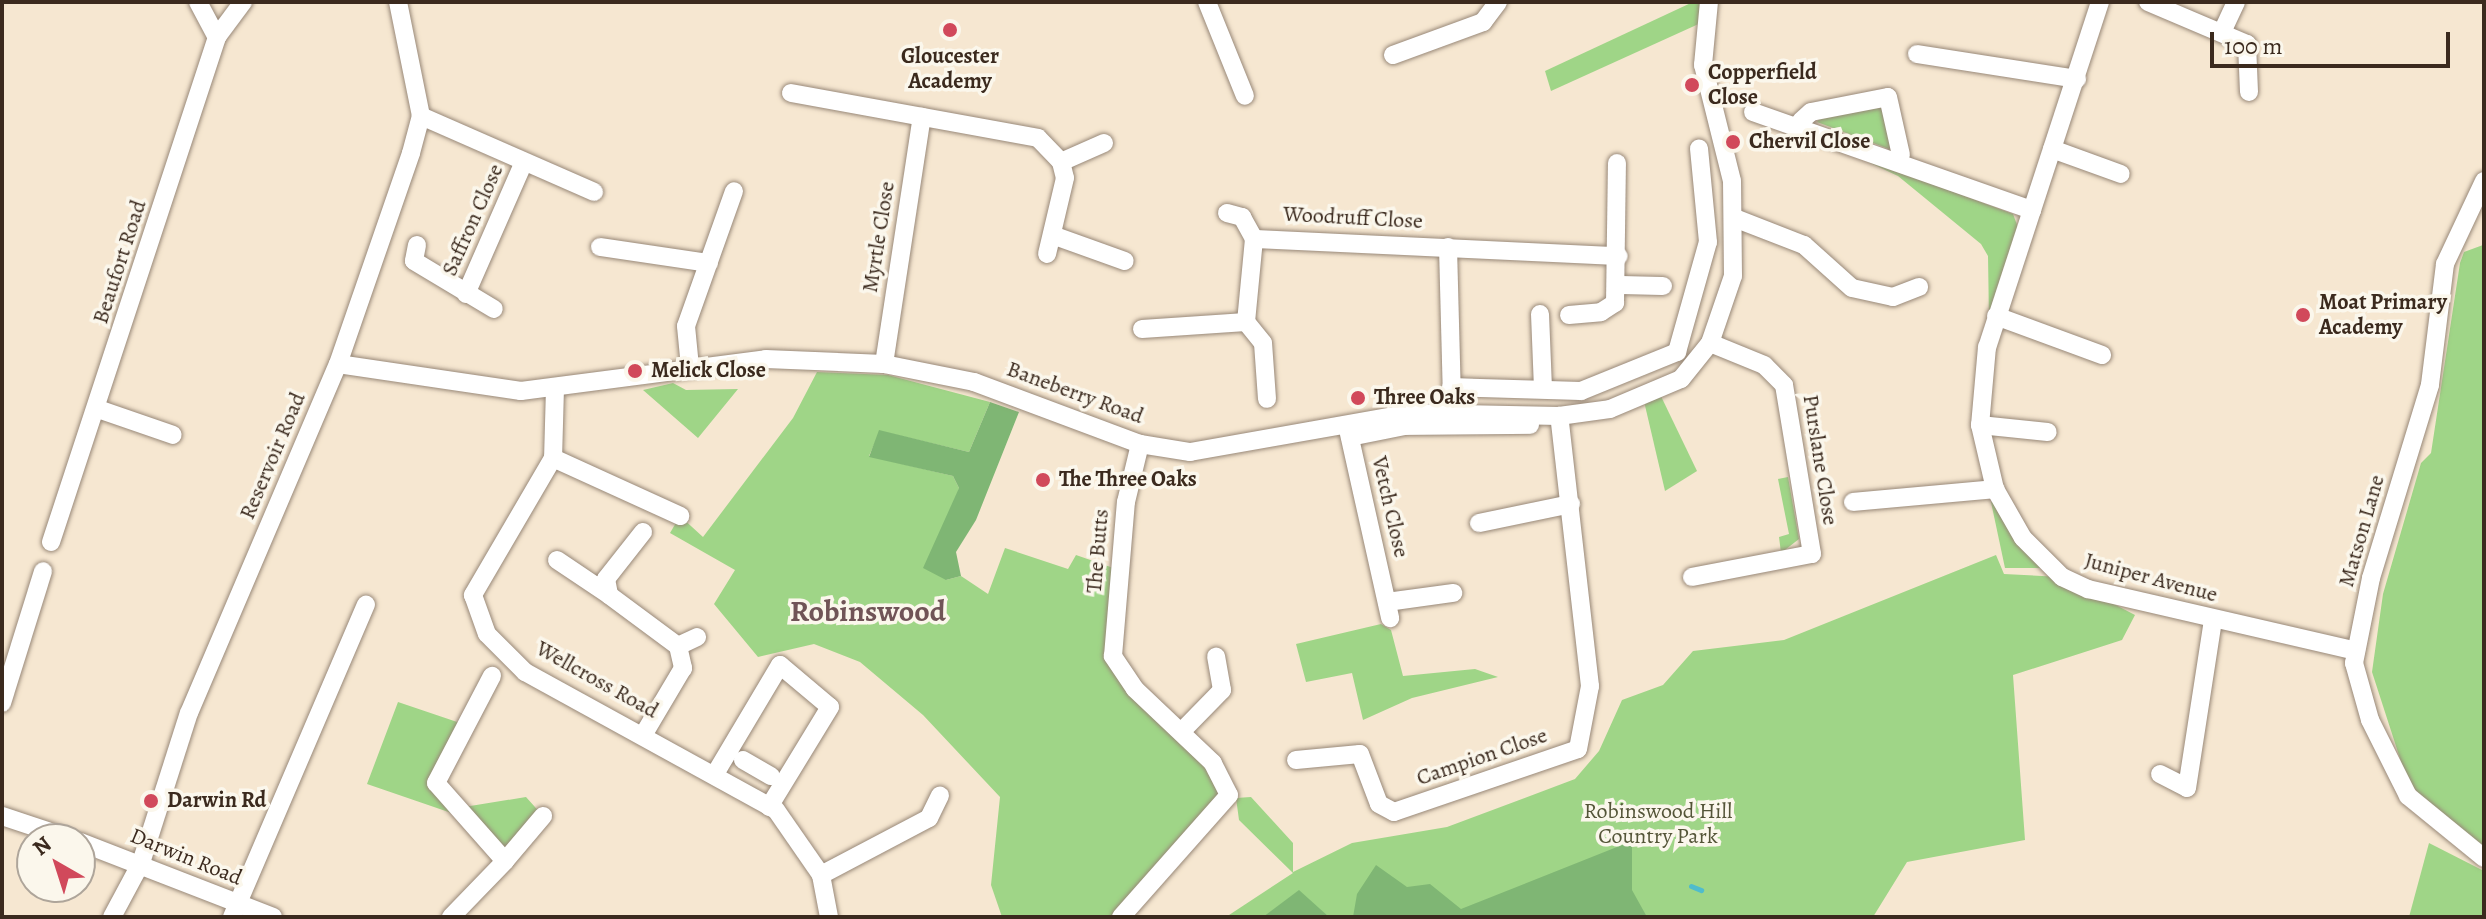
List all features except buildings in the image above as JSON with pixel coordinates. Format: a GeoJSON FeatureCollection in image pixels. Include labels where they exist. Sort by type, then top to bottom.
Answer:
{"type":"FeatureCollection","features":[{"type":"Feature","properties":{"kind":"street"},"geometry":{"type":"LineString","coordinates":[[198,2],[217,37]]}},
{"type":"Feature","properties":{"kind":"street","name":"Beaufort Road"},"geometry":{"type":"LineString","coordinates":[[51,542],[98,409],[217,37],[243,2]]}},
{"type":"Feature","properties":{"kind":"street","name":"Reservoir Road"},"geometry":{"type":"LineString","coordinates":[[112,917],[141,863],[189,713],[338,364],[421,116],[398,2]]}},
{"type":"Feature","properties":{"kind":"street"},"geometry":{"type":"LineString","coordinates":[[1207,2],[1245,96]]}},
{"type":"Feature","properties":{"kind":"street"},"geometry":{"type":"LineString","coordinates":[[1393,55],[1483,22],[1498,2]]}},
{"type":"Feature","properties":{"kind":"street","name":"Baneberry Road"},"geometry":{"type":"LineString","coordinates":[[338,364],[430,382],[555,388],[690,367],[766,359],[884,364],[994,388],[1140,444],[1227,451],[1452,409],[1559,420],[1610,409],[1681,379],[1710,343],[1733,276],[1737,219],[1703,65],[1709,2]]}},
{"type":"Feature","properties":{"kind":"street","name":"Juniper Avenue"},"geometry":{"type":"LineString","coordinates":[[2100,2],[1996,316],[1980,425],[1995,489],[2023,538],[2062,577],[2213,620],[2356,651]]}},
{"type":"Feature","properties":{"kind":"street"},"geometry":{"type":"LineString","coordinates":[[2148,2],[2223,30],[2253,54],[2249,92]]}},
{"type":"Feature","properties":{"kind":"street"},"geometry":{"type":"LineString","coordinates":[[2223,30],[2236,2]]}},
{"type":"Feature","properties":{"kind":"street"},"geometry":{"type":"LineString","coordinates":[[1917,54],[2077,79]]}},
{"type":"Feature","properties":{"kind":"street"},"geometry":{"type":"LineString","coordinates":[[792,94],[1020,131],[1061,162]]}},
{"type":"Feature","properties":{"kind":"street"},"geometry":{"type":"LineString","coordinates":[[1801,121],[1811,112],[1888,97],[1901,155]]}},
{"type":"Feature","properties":{"kind":"street"},"geometry":{"type":"LineString","coordinates":[[1753,112],[2032,210]]}},
{"type":"Feature","properties":{"kind":"street","name":"Saffron Close"},"geometry":{"type":"LineString","coordinates":[[421,116],[523,164],[594,192]]}},
{"type":"Feature","properties":{"kind":"street","name":"Myrtle Close"},"geometry":{"type":"LineString","coordinates":[[884,364],[922,117]]}},
{"type":"Feature","properties":{"kind":"street"},"geometry":{"type":"LineString","coordinates":[[1061,162],[1104,143]]}},
{"type":"Feature","properties":{"kind":"street"},"geometry":{"type":"LineString","coordinates":[[1451,387],[1605,386],[1670,357],[1685,342],[1708,242],[1699,148]]}},
{"type":"Feature","properties":{"kind":"street"},"geometry":{"type":"LineString","coordinates":[[2052,149],[2121,174]]}},
{"type":"Feature","properties":{"kind":"street"},"geometry":{"type":"LineString","coordinates":[[1047,254],[1063,206],[1061,162]]}},
{"type":"Feature","properties":{"kind":"street"},"geometry":{"type":"LineString","coordinates":[[1569,315],[1601,312],[1615,303],[1620,285],[1617,163]]}},
{"type":"Feature","properties":{"kind":"street","name":"Saffron Close"},"geometry":{"type":"LineString","coordinates":[[466,294],[523,164]]}},
{"type":"Feature","properties":{"kind":"street","name":"Matson Lane"},"geometry":{"type":"LineString","coordinates":[[2484,181],[2445,264],[2430,385],[2356,651],[2370,720],[2408,796],[2484,858]]}},
{"type":"Feature","properties":{"kind":"street"},"geometry":{"type":"LineString","coordinates":[[690,367],[686,326],[734,191]]}},
{"type":"Feature","properties":{"kind":"street"},"geometry":{"type":"LineString","coordinates":[[1227,213],[1242,217],[1254,239]]}},
{"type":"Feature","properties":{"kind":"street"},"geometry":{"type":"LineString","coordinates":[[1737,219],[1804,245],[1852,288],[1893,297],[1919,287]]}},
{"type":"Feature","properties":{"kind":"street"},"geometry":{"type":"LineString","coordinates":[[1055,236],[1125,261]]}},
{"type":"Feature","properties":{"kind":"street","name":"Woodruff Close"},"geometry":{"type":"LineString","coordinates":[[1246,322],[1254,239],[1619,256]]}},
{"type":"Feature","properties":{"kind":"street","name":"Saffron Close"},"geometry":{"type":"LineString","coordinates":[[417,245],[414,261],[494,309]]}},
{"type":"Feature","properties":{"kind":"street"},"geometry":{"type":"LineString","coordinates":[[600,247],[709,263]]}},
{"type":"Feature","properties":{"kind":"street","name":"Woodruff Close"},"geometry":{"type":"LineString","coordinates":[[1448,247],[1452,409]]}},
{"type":"Feature","properties":{"kind":"street"},"geometry":{"type":"LineString","coordinates":[[1620,285],[1663,286]]}},
{"type":"Feature","properties":{"kind":"street"},"geometry":{"type":"LineString","coordinates":[[1540,314],[1543,388]]}},
{"type":"Feature","properties":{"kind":"street"},"geometry":{"type":"LineString","coordinates":[[1996,316],[2102,355]]}},
{"type":"Feature","properties":{"kind":"street"},"geometry":{"type":"LineString","coordinates":[[1142,329],[1246,322],[1263,343],[1267,399]]}},
{"type":"Feature","properties":{"kind":"street","name":"Purslane Close"},"geometry":{"type":"LineString","coordinates":[[1692,577],[1812,554],[1784,385],[1764,365],[1710,343]]}},
{"type":"Feature","properties":{"kind":"street","name":"Wellcross Road"},"geometry":{"type":"LineString","coordinates":[[555,388],[553,458],[473,595],[487,634],[525,672],[645,732],[769,807],[821,875],[829,917]]}},
{"type":"Feature","properties":{"kind":"street"},"geometry":{"type":"LineString","coordinates":[[98,409],[173,435]]}},
{"type":"Feature","properties":{"kind":"street"},"geometry":{"type":"LineString","coordinates":[[1348,430],[1559,420]]}},
{"type":"Feature","properties":{"kind":"street","name":"Campion Close"},"geometry":{"type":"LineString","coordinates":[[1296,760],[1360,754],[1379,804],[1394,812],[1578,749],[1590,686],[1559,420]]}},
{"type":"Feature","properties":{"kind":"street"},"geometry":{"type":"LineString","coordinates":[[1980,425],[2048,432]]}},
{"type":"Feature","properties":{"kind":"street","name":"Vetch Close"},"geometry":{"type":"LineString","coordinates":[[1348,430],[1388,610],[1453,593]]}},
{"type":"Feature","properties":{"kind":"street","name":"The Butts"},"geometry":{"type":"LineString","coordinates":[[1121,917],[1225,808],[1228,784],[1183,730],[1135,689],[1109,639],[1124,585],[1126,502],[1140,444]]}},
{"type":"Feature","properties":{"kind":"street"},"geometry":{"type":"LineString","coordinates":[[553,458],[680,516]]}},
{"type":"Feature","properties":{"kind":"street"},"geometry":{"type":"LineString","coordinates":[[1853,502],[1995,489]]}},
{"type":"Feature","properties":{"kind":"street"},"geometry":{"type":"LineString","coordinates":[[1479,523],[1571,504]]}},
{"type":"Feature","properties":{"kind":"street"},"geometry":{"type":"LineString","coordinates":[[609,595],[606,579],[643,532]]}},
{"type":"Feature","properties":{"kind":"street"},"geometry":{"type":"LineString","coordinates":[[557,560],[678,646],[683,668],[645,732]]}},
{"type":"Feature","properties":{"kind":"street"},"geometry":{"type":"LineString","coordinates":[[2,703],[43,571]]}},
{"type":"Feature","properties":{"kind":"street"},"geometry":{"type":"LineString","coordinates":[[235,910],[366,605]]}},
{"type":"Feature","properties":{"kind":"street"},"geometry":{"type":"LineString","coordinates":[[2160,774],[2187,788],[2199,727],[2213,620]]}},
{"type":"Feature","properties":{"kind":"street"},"geometry":{"type":"LineString","coordinates":[[678,646],[697,637]]}},
{"type":"Feature","properties":{"kind":"street"},"geometry":{"type":"LineString","coordinates":[[1183,730],[1222,690],[1216,657]]}},
{"type":"Feature","properties":{"kind":"street"},"geometry":{"type":"LineString","coordinates":[[715,774],[780,665],[830,707],[769,807]]}},
{"type":"Feature","properties":{"kind":"street"},"geometry":{"type":"LineString","coordinates":[[492,676],[436,783],[505,861]]}},
{"type":"Feature","properties":{"kind":"street"},"geometry":{"type":"LineString","coordinates":[[745,792],[757,768]]}},
{"type":"Feature","properties":{"kind":"street"},"geometry":{"type":"LineString","coordinates":[[821,875],[929,818],[940,795]]}},
{"type":"Feature","properties":{"kind":"street"},"geometry":{"type":"LineString","coordinates":[[2,816],[23,823]]}},
{"type":"Feature","properties":{"kind":"street"},"geometry":{"type":"LineString","coordinates":[[451,917],[543,816]]}},
{"type":"Feature","properties":{"kind":"street","name":"Darwin Road"},"geometry":{"type":"LineString","coordinates":[[96,848],[141,863],[235,910],[273,917]]}},
{"type":"Feature","properties":{"kind":"green space"},"geometry":{"type":"Polygon","coordinates":[[[1693,2],[1702,2],[1703,22],[1551,91],[1545,71],[1693,2]]]}},
{"type":"Feature","properties":{"kind":"green space"},"geometry":{"type":"Polygon","coordinates":[[[1886,100],[1897,152],[1817,122],[1823,112],[1886,100]]]}},
{"type":"Feature","properties":{"kind":"green space"},"geometry":{"type":"Polygon","coordinates":[[[1849,153],[2013,214],[2019,230],[1989,320],[1988,256],[1981,244],[1898,176],[1849,153]]]}},
{"type":"Feature","properties":{"kind":"green space"},"geometry":{"type":"Polygon","coordinates":[[[2484,181],[2484,849],[2430,809],[2406,777],[2372,672],[2383,594],[2421,463],[2431,453],[2460,263],[2464,252],[2483,245],[2484,181]]]}},
{"type":"Feature","properties":{"kind":"green space"},"geometry":{"type":"Polygon","coordinates":[[[817,372],[888,375],[990,402],[969,452],[880,431],[869,456],[953,476],[959,488],[946,580],[961,576],[988,594],[1005,548],[1068,569],[1076,555],[1125,572],[1113,656],[1228,784],[1121,917],[1002,917],[991,885],[1000,797],[923,715],[860,662],[814,644],[758,657],[714,604],[735,570],[670,533],[680,516],[703,537],[793,418],[817,372]]]}},
{"type":"Feature","properties":{"kind":"green space"},"geometry":{"type":"Polygon","coordinates":[[[673,383],[686,390],[738,389],[698,438],[643,390],[673,383]]]}},
{"type":"Feature","properties":{"kind":"green space"},"geometry":{"type":"Polygon","coordinates":[[[1658,390],[1697,471],[1665,491],[1643,397],[1658,390]]]}},
{"type":"Feature","properties":{"kind":"green space"},"geometry":{"type":"Polygon","coordinates":[[[990,402],[1019,412],[976,520],[956,552],[961,576],[946,580],[923,568],[959,488],[953,476],[869,457],[879,430],[969,452],[990,402]]]}},
{"type":"Feature","properties":{"kind":"green space"},"geometry":{"type":"Polygon","coordinates":[[[1788,477],[1799,539],[1781,553],[1779,537],[1789,534],[1778,479],[1788,477]]]}},
{"type":"Feature","properties":{"kind":"green space"},"geometry":{"type":"Polygon","coordinates":[[[1991,502],[1995,502],[2046,568],[2005,568],[1991,502]]]}},
{"type":"Feature","properties":{"kind":"green space","name":"Robinswood Hill Country Park"},"geometry":{"type":"Polygon","coordinates":[[[1996,555],[2004,574],[2062,577],[2135,615],[2122,640],[2013,675],[2025,840],[1907,862],[1873,917],[1226,917],[1293,873],[1239,820],[1236,798],[1251,797],[1293,843],[1293,872],[1352,843],[1447,827],[1575,779],[1599,751],[1622,700],[1663,685],[1693,651],[1784,640],[1996,555]]]}},
{"type":"Feature","properties":{"kind":"green space"},"geometry":{"type":"Polygon","coordinates":[[[1381,624],[1391,630],[1403,676],[1475,669],[1498,677],[1412,698],[1363,720],[1352,673],[1306,682],[1296,644],[1381,624]]]}},
{"type":"Feature","properties":{"kind":"green space"},"geometry":{"type":"Polygon","coordinates":[[[398,702],[466,725],[436,783],[458,808],[526,797],[543,816],[505,861],[466,818],[367,784],[398,702]]]}},
{"type":"Feature","properties":{"kind":"green space"},"geometry":{"type":"Polygon","coordinates":[[[1632,841],[1632,890],[1647,917],[1353,917],[1357,894],[1376,865],[1407,887],[1430,884],[1461,909],[1632,841]]]}},
{"type":"Feature","properties":{"kind":"green space"},"geometry":{"type":"Polygon","coordinates":[[[2429,843],[2484,871],[2484,917],[2409,917],[2429,843]]]}},
{"type":"Feature","properties":{"kind":"green space"},"geometry":{"type":"Polygon","coordinates":[[[1299,890],[1329,917],[1263,917],[1299,890]]]}},
{"type":"Feature","properties":{"kind":"waterway"},"geometry":{"type":"LineString","coordinates":[[1691,886],[1701,890]]}},
{"type":"Feature","properties":{"kind":"place","name":"Gloucester Academy"},"geometry":{"type":"Point","coordinates":[950,30]}},
{"type":"Feature","properties":{"kind":"place","name":"Copperfield Close"},"geometry":{"type":"Point","coordinates":[1692,85]}},
{"type":"Feature","properties":{"kind":"place","name":"Chervil Close"},"geometry":{"type":"Point","coordinates":[1733,142]}},
{"type":"Feature","properties":{"kind":"place","name":"Moat Primary Academy"},"geometry":{"type":"Point","coordinates":[2303,315]}},
{"type":"Feature","properties":{"kind":"place","name":"Melick Close"},"geometry":{"type":"Point","coordinates":[635,371]}},
{"type":"Feature","properties":{"kind":"place","name":"Three Oaks"},"geometry":{"type":"Point","coordinates":[1358,398]}},
{"type":"Feature","properties":{"kind":"place","name":"The Three Oaks"},"geometry":{"type":"Point","coordinates":[1043,480]}},
{"type":"Feature","properties":{"kind":"place","name":"Darwin Rd"},"geometry":{"type":"Point","coordinates":[151,801]}},
{"type":"Feature","properties":{"kind":"district","name":"Robinswood"},"geometry":{"type":"Point","coordinates":[868,611]}}]}
